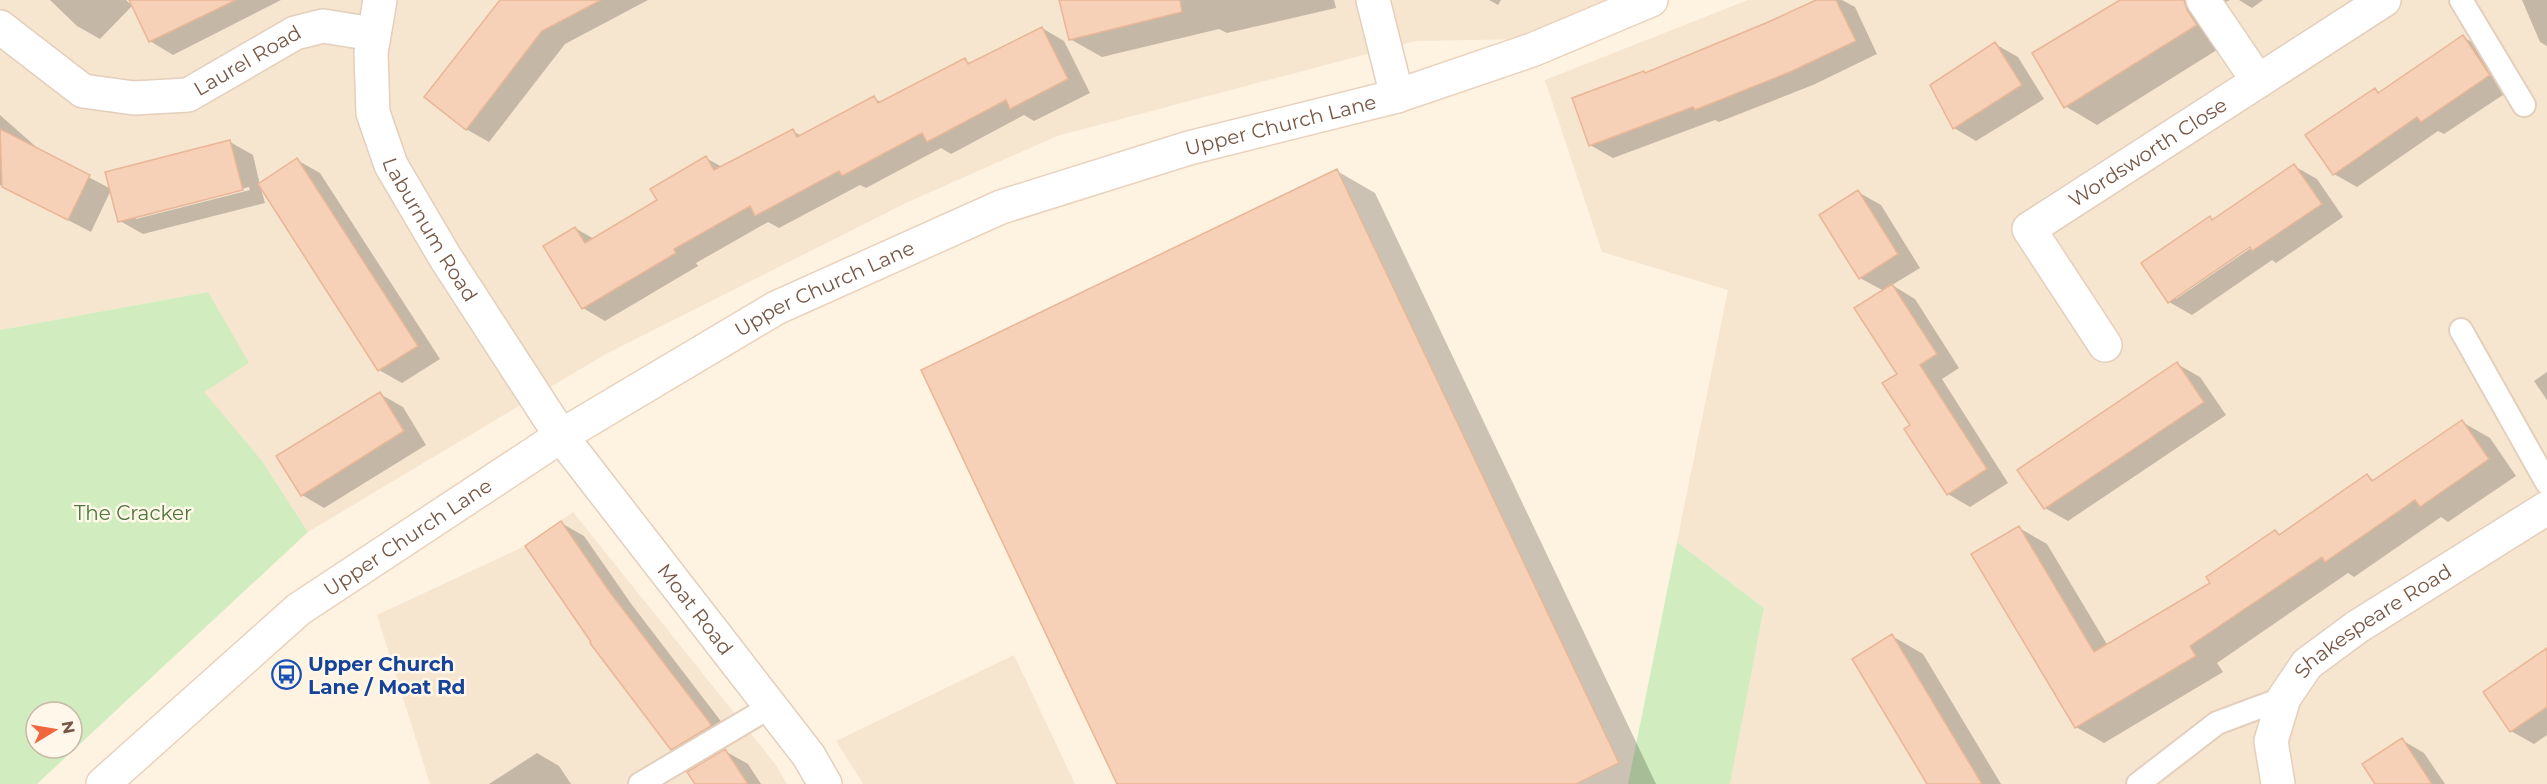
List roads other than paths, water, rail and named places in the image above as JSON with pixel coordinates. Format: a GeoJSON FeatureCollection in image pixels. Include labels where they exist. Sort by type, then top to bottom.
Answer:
{"type":"FeatureCollection","features":[{"type":"Feature","properties":{"kind":"street","name":"Laburnum Road"},"geometry":{"type":"LineString","coordinates":[[380,0],[373,34],[373,113],[391,165],[446,257],[561,436]]}},
{"type":"Feature","properties":{"kind":"street"},"geometry":{"type":"LineString","coordinates":[[1373,0],[1397,96]]}},
{"type":"Feature","properties":{"kind":"street","name":"Upper Church Lane"},"geometry":{"type":"LineString","coordinates":[[103,784],[299,609],[561,436],[776,308],[1001,207],[1189,148],[1397,96],[1532,50],[1652,0]]}},
{"type":"Feature","properties":{"kind":"street"},"geometry":{"type":"LineString","coordinates":[[2203,0],[2258,81]]}},
{"type":"Feature","properties":{"kind":"street","name":"Wordsworth Close"},"geometry":{"type":"LineString","coordinates":[[2105,345],[2029,229],[2384,0]]}},
{"type":"Feature","properties":{"kind":"street","name":"Laurel Road"},"geometry":{"type":"LineString","coordinates":[[0,27],[82,91],[134,98],[188,95],[295,33],[323,26],[373,34]]}},
{"type":"Feature","properties":{"kind":"street","name":"Moat Road"},"geometry":{"type":"LineString","coordinates":[[561,436],[808,756],[825,784]]}},
{"type":"Feature","properties":{"kind":"street","name":"Shakespeare Road"},"geometry":{"type":"LineString","coordinates":[[2278,784],[2271,741],[2284,698],[2307,664],[2357,627],[2547,508]]}},
{"type":"Feature","properties":{"kind":"lane"},"geometry":{"type":"LineString","coordinates":[[2461,0],[2524,105]]}},
{"type":"Feature","properties":{"kind":"lane"},"geometry":{"type":"LineString","coordinates":[[2461,330],[2547,483]]}},
{"type":"Feature","properties":{"kind":"lane"},"geometry":{"type":"LineString","coordinates":[[2138,784],[2217,723],[2284,698]]}},
{"type":"Feature","properties":{"kind":"lane"},"geometry":{"type":"LineString","coordinates":[[640,784],[770,707]]}},
{"type":"Feature","properties":{"kind":"place","name":"Upper Church Lane / Moat Rd"},"geometry":{"type":"Point","coordinates":[287,675]}},
{"type":"Feature","properties":{"kind":"park label","name":"The Cracker"},"geometry":{"type":"Point","coordinates":[133,513]}}]}
